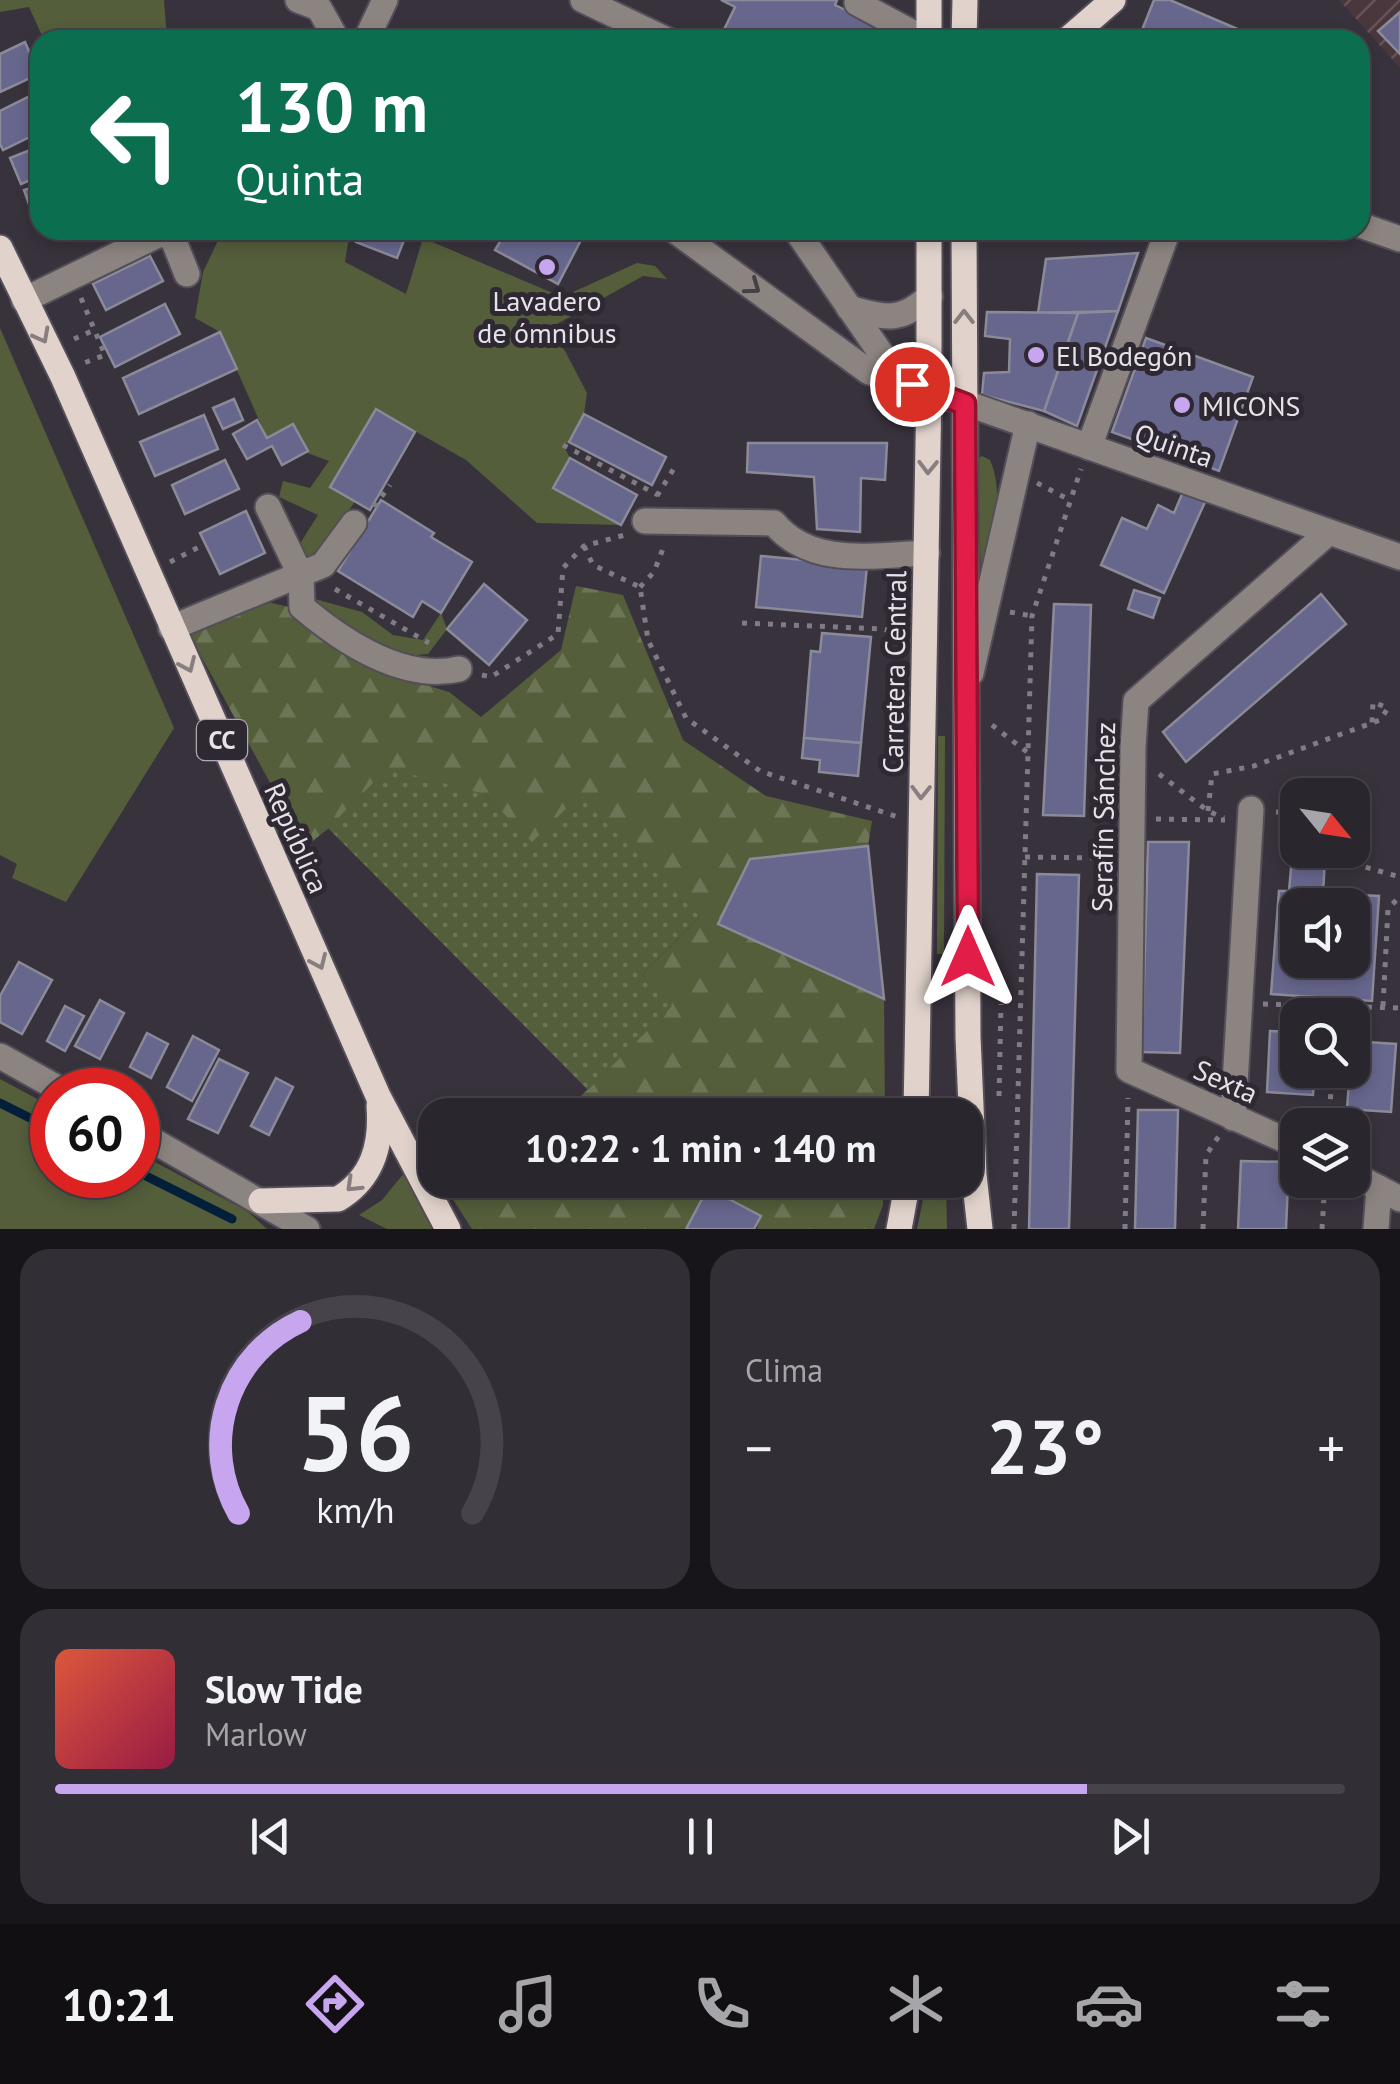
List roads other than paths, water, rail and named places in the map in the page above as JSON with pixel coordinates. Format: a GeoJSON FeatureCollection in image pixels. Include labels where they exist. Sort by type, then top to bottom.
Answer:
{"type":"FeatureCollection","features":[{"type":"Feature","properties":{"kind":"main road"},"geometry":{"type":"LineString","coordinates":[[928,30],[929,0]]}},
{"type":"Feature","properties":{"kind":"main road"},"geometry":{"type":"LineString","coordinates":[[964,0],[965,30]]}},
{"type":"Feature","properties":{"kind":"main road"},"geometry":{"type":"LineString","coordinates":[[1079,30],[1113,0]]}},
{"type":"Feature","properties":{"kind":"main road","name":"Carretera Central"},"geometry":{"type":"LineString","coordinates":[[917,1098],[929,240]]}},
{"type":"Feature","properties":{"kind":"main road"},"geometry":{"type":"LineString","coordinates":[[964,240],[968,1037],[980,1229]]}},
{"type":"Feature","properties":{"kind":"main road","name":"República"},"geometry":{"type":"LineString","coordinates":[[0,248],[63,377],[378,1096],[448,1229]]}},
{"type":"Feature","properties":{"kind":"main road"},"geometry":{"type":"LineString","coordinates":[[261,1201],[338,1198],[361,1180],[379,1148],[378,1096]]}},
{"type":"Feature","properties":{"kind":"main road"},"geometry":{"type":"LineString","coordinates":[[899,1229],[905,1198]]}},
{"type":"Feature","properties":{"kind":"street"},"geometry":{"type":"LineString","coordinates":[[298,0],[319,8],[331,30]]}},
{"type":"Feature","properties":{"kind":"street"},"geometry":{"type":"LineString","coordinates":[[371,30],[385,0]]}},
{"type":"Feature","properties":{"kind":"street"},"geometry":{"type":"LineString","coordinates":[[583,0],[645,30]]}},
{"type":"Feature","properties":{"kind":"street"},"geometry":{"type":"LineString","coordinates":[[859,0],[858,3],[909,30]]}},
{"type":"Feature","properties":{"kind":"street"},"geometry":{"type":"LineString","coordinates":[[1370,229],[1400,240]]}},
{"type":"Feature","properties":{"kind":"street"},"geometry":{"type":"LineString","coordinates":[[24,300],[147,240]]}},
{"type":"Feature","properties":{"kind":"street"},"geometry":{"type":"LineString","coordinates":[[172,240],[187,274]]}},
{"type":"Feature","properties":{"kind":"street","name":"Quinta"},"geometry":{"type":"LineString","coordinates":[[688,240],[869,372],[902,376],[912,384],[965,404],[1400,557]]}},
{"type":"Feature","properties":{"kind":"street"},"geometry":{"type":"LineString","coordinates":[[803,240],[882,355],[902,376]]}},
{"type":"Feature","properties":{"kind":"street"},"geometry":{"type":"LineString","coordinates":[[1089,447],[1164,240]]}},
{"type":"Feature","properties":{"kind":"street"},"geometry":{"type":"LineString","coordinates":[[849,308],[893,318],[914,311],[930,296]]}},
{"type":"Feature","properties":{"kind":"street"},"geometry":{"type":"LineString","coordinates":[[967,696],[1028,424]]}},
{"type":"Feature","properties":{"kind":"street"},"geometry":{"type":"LineString","coordinates":[[268,507],[304,574],[302,607],[317,620],[409,671],[438,674],[467,669]]}},
{"type":"Feature","properties":{"kind":"street"},"geometry":{"type":"LineString","coordinates":[[643,526],[676,511],[774,524],[807,550],[848,556],[926,553]]}},
{"type":"Feature","properties":{"kind":"street"},"geometry":{"type":"LineString","coordinates":[[171,628],[323,565],[354,523]]}},
{"type":"Feature","properties":{"kind":"street","name":"Serafín Sánchez"},"geometry":{"type":"LineString","coordinates":[[1129,1070],[1136,702],[1329,532]]}},
{"type":"Feature","properties":{"kind":"street"},"geometry":{"type":"LineString","coordinates":[[1233,1118],[1240,1004],[1243,820]]}},
{"type":"Feature","properties":{"kind":"street"},"geometry":{"type":"LineString","coordinates":[[0,1056],[30,1073]]}},
{"type":"Feature","properties":{"kind":"street","name":"Sexta"},"geometry":{"type":"LineString","coordinates":[[1129,1070],[1280,1138]]}},
{"type":"Feature","properties":{"kind":"street"},"geometry":{"type":"LineString","coordinates":[[160,1144],[307,1229]]}},
{"type":"Feature","properties":{"kind":"street"},"geometry":{"type":"LineString","coordinates":[[1376,1229],[1390,1194]]}},
{"type":"Feature","properties":{"kind":"street"},"geometry":{"type":"LineString","coordinates":[[261,1201],[334,1229]]}},
{"type":"Feature","properties":{"kind":"waterway"},"geometry":{"type":"LineString","coordinates":[[0,1103],[30,1118]]}},
{"type":"Feature","properties":{"kind":"waterway"},"geometry":{"type":"LineString","coordinates":[[160,1183],[232,1219]]}},
{"type":"Feature","properties":{"kind":"place","name":"Lavadero de ómnibus"},"geometry":{"type":"Point","coordinates":[547,267]}},
{"type":"Feature","properties":{"kind":"place","name":"El Bodegón"},"geometry":{"type":"Point","coordinates":[1036,355]}},
{"type":"Feature","properties":{"kind":"place","name":"MICONS"},"geometry":{"type":"Point","coordinates":[1182,405]}}]}
